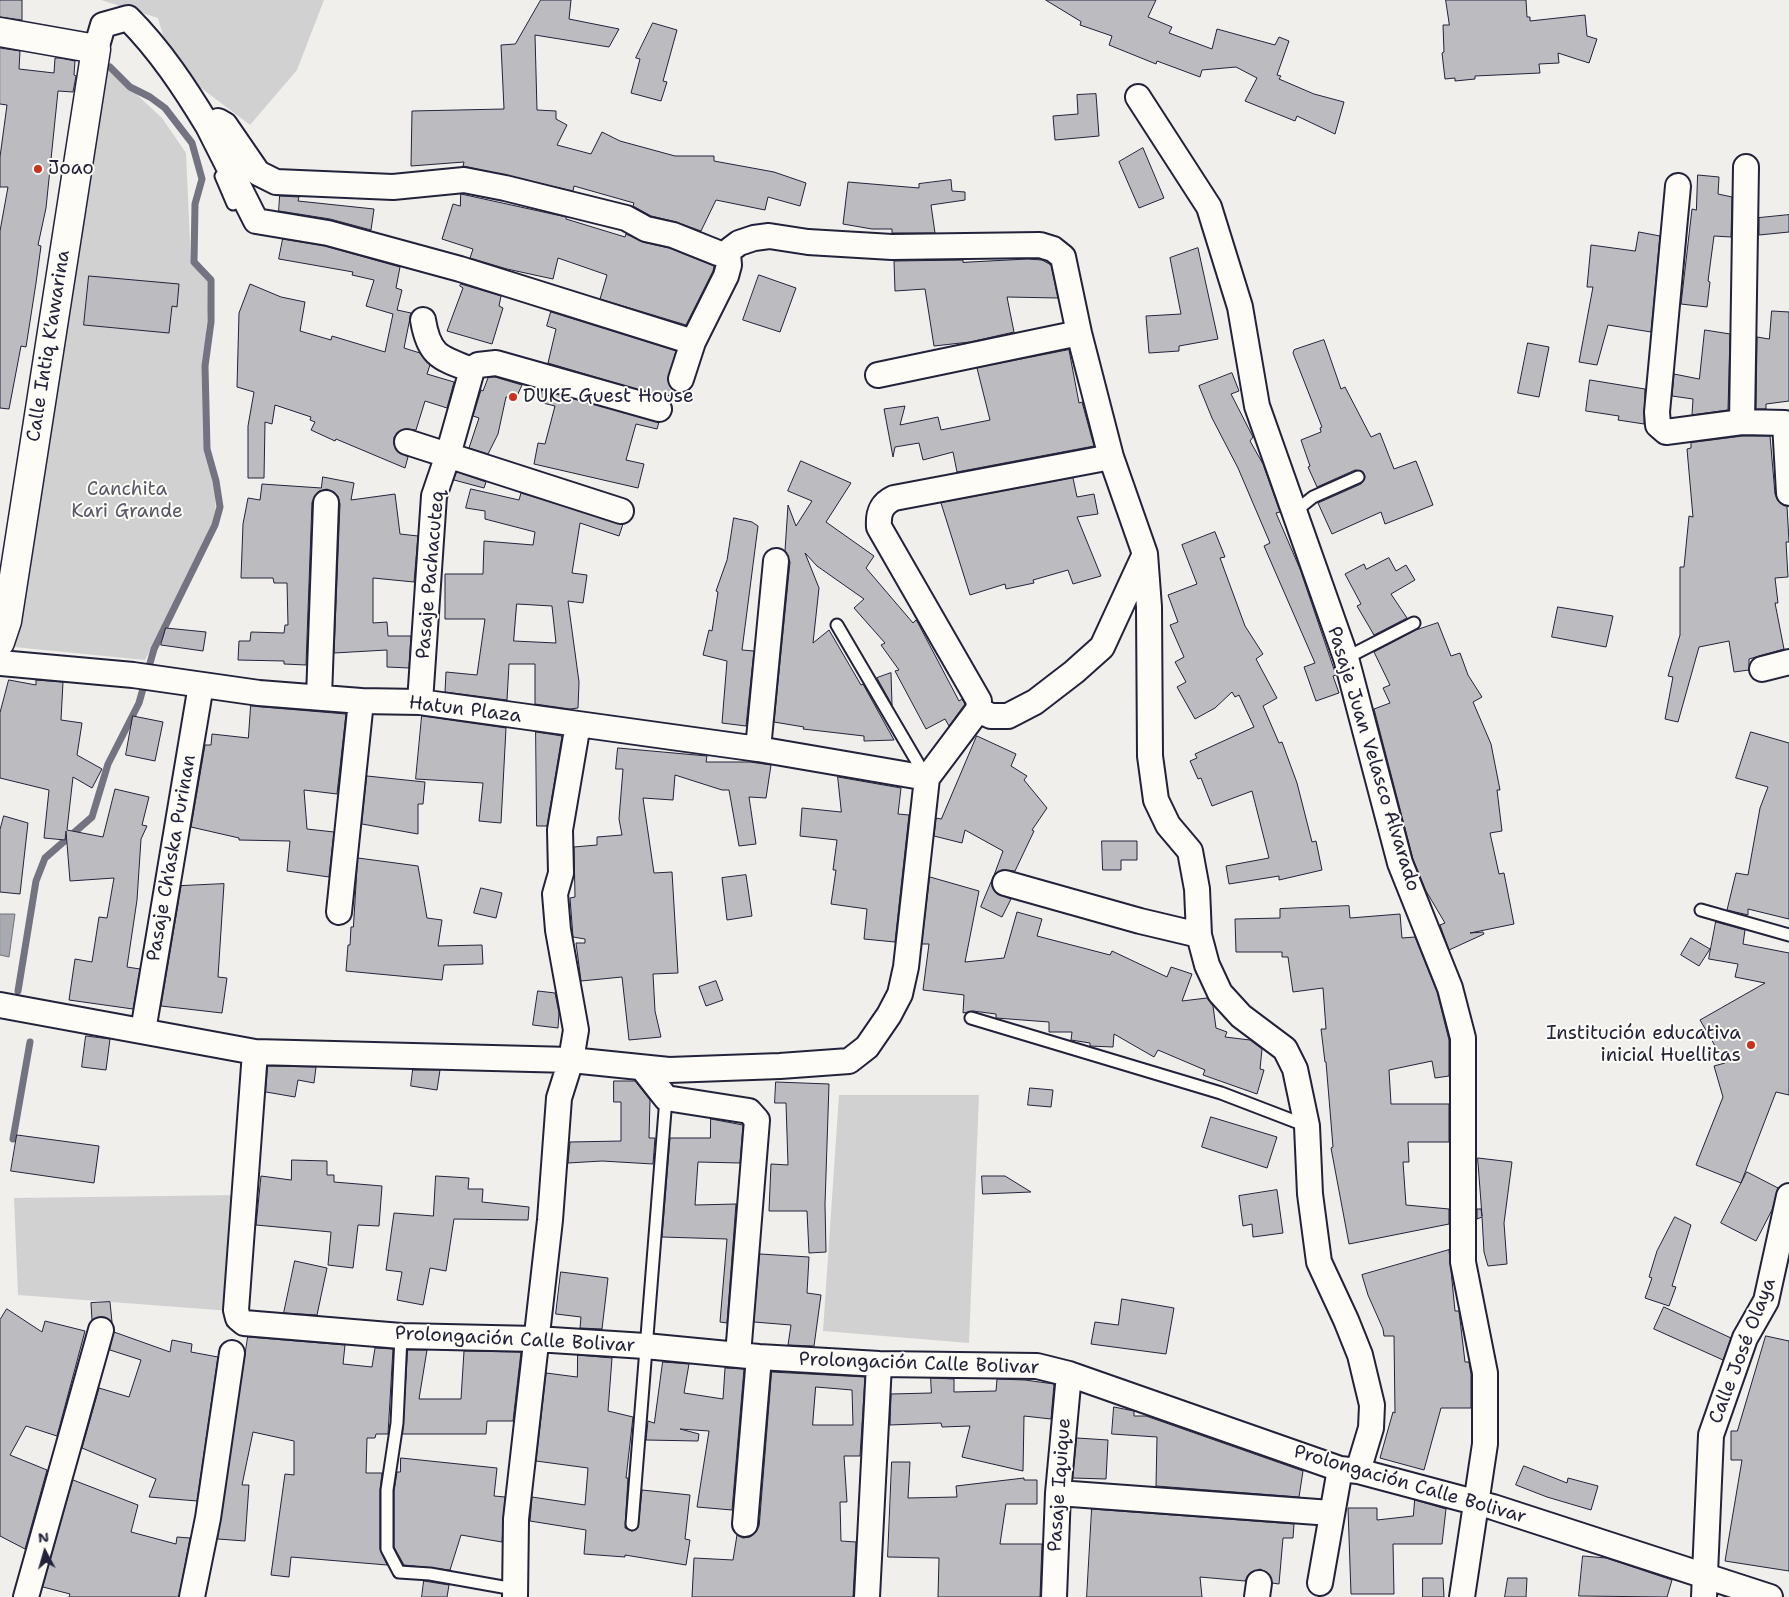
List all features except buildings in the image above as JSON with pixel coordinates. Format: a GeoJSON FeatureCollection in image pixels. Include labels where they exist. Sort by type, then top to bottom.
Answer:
{"type":"FeatureCollection","features":[{"type":"Feature","properties":{"kind":"street"},"geometry":{"type":"LineString","coordinates":[[0,32],[96,49],[103,24],[128,18],[142,32],[187,91],[208,126],[256,221],[328,232],[441,264],[693,342]]}},
{"type":"Feature","properties":{"kind":"street","name":"Calle Intiq K'awarina"},"geometry":{"type":"LineString","coordinates":[[0,642],[7,621],[96,49]]}},
{"type":"Feature","properties":{"kind":"street","name":"Pasaje Juan Velasco Alvarado"},"geometry":{"type":"LineString","coordinates":[[1138,97],[1208,207],[1240,307],[1257,406],[1293,513],[1346,658],[1400,863],[1450,988],[1463,1038],[1463,1262],[1484,1373],[1485,1444],[1462,1597]]}},
{"type":"Feature","properties":{"kind":"street"},"geometry":{"type":"LineString","coordinates":[[208,126],[218,121],[225,125],[258,173],[276,182],[393,187],[464,180],[524,192],[626,218],[646,229],[673,235],[718,253],[728,254]]}},
{"type":"Feature","properties":{"kind":"street"},"geometry":{"type":"LineString","coordinates":[[1742,422],[1746,167]]}},
{"type":"Feature","properties":{"kind":"street"},"geometry":{"type":"LineString","coordinates":[[1678,186],[1657,412],[1658,425],[1666,432],[1742,422],[1787,421],[1789,493]]}},
{"type":"Feature","properties":{"kind":"street"},"geometry":{"type":"LineString","coordinates":[[681,379],[693,342],[726,276],[729,265],[728,254],[731,248],[754,238],[769,236],[808,242],[892,247],[1040,245],[1053,249],[1063,257],[1079,333],[1111,457],[1145,554],[1149,607],[1152,778],[1162,814],[1190,851],[1197,889],[1199,935],[1207,965],[1220,993],[1240,1016],[1284,1049],[1295,1069],[1307,1126],[1310,1194],[1319,1262],[1360,1355],[1372,1405],[1371,1428],[1349,1470],[1332,1514],[1320,1584]]}},
{"type":"Feature","properties":{"kind":"street"},"geometry":{"type":"LineString","coordinates":[[423,320],[426,340],[438,355],[475,368],[496,363],[659,409]]}},
{"type":"Feature","properties":{"kind":"street"},"geometry":{"type":"LineString","coordinates":[[878,375],[1079,333]]}},
{"type":"Feature","properties":{"kind":"street","name":"Pasaje Pachacuteq"},"geometry":{"type":"LineString","coordinates":[[420,702],[434,496],[475,368]]}},
{"type":"Feature","properties":{"kind":"street"},"geometry":{"type":"LineString","coordinates":[[407,442],[621,511]]}},
{"type":"Feature","properties":{"kind":"street"},"geometry":{"type":"LineString","coordinates":[[0,1005],[255,1052],[571,1060],[644,1070],[826,1064],[848,1061],[867,1047],[889,1015],[900,994],[906,967],[927,778],[978,710],[979,701],[879,527],[878,517],[881,510],[886,502],[894,498],[1111,457]]}},
{"type":"Feature","properties":{"kind":"street"},"geometry":{"type":"LineString","coordinates":[[319,697],[326,503]]}},
{"type":"Feature","properties":{"kind":"street"},"geometry":{"type":"LineString","coordinates":[[978,710],[991,716],[1008,716],[1035,702],[1074,672],[1102,647],[1145,554]]}},
{"type":"Feature","properties":{"kind":"street"},"geometry":{"type":"LineString","coordinates":[[758,748],[776,561]]}},
{"type":"Feature","properties":{"kind":"street"},"geometry":{"type":"LineString","coordinates":[[1762,669],[1789,662]]}},
{"type":"Feature","properties":{"kind":"street","name":"Hatun Plaza"},"geometry":{"type":"LineString","coordinates":[[0,663],[144,676],[259,693],[361,702],[420,702],[758,748],[927,778]]}},
{"type":"Feature","properties":{"kind":"street","name":"Pasaje Ch'aska Purinan"},"geometry":{"type":"LineString","coordinates":[[142,1031],[201,685]]}},
{"type":"Feature","properties":{"kind":"street"},"geometry":{"type":"LineString","coordinates":[[339,912],[361,702]]}},
{"type":"Feature","properties":{"kind":"street"},"geometry":{"type":"LineString","coordinates":[[514,1593],[516,1520],[550,1220],[559,1098],[571,1060],[576,1030],[558,930],[555,894],[561,873],[560,830],[578,724]]}},
{"type":"Feature","properties":{"kind":"street"},"geometry":{"type":"LineString","coordinates":[[1005,883],[1140,921],[1199,935]]}},
{"type":"Feature","properties":{"kind":"street","name":"Prolongación Calle Bolivar"},"geometry":{"type":"LineString","coordinates":[[255,1052],[236,1310],[238,1318],[244,1323],[401,1336],[536,1339],[645,1346],[748,1356],[879,1364],[1037,1366],[1069,1374],[1349,1470],[1493,1507],[1704,1587],[1770,1597]]}},
{"type":"Feature","properties":{"kind":"street"},"geometry":{"type":"LineString","coordinates":[[644,1070],[666,1098],[748,1111],[757,1120],[748,1356],[745,1524]]}},
{"type":"Feature","properties":{"kind":"street","name":"Calle José Olaya"},"geometry":{"type":"LineString","coordinates":[[1704,1587],[1712,1435],[1746,1338],[1766,1301],[1789,1196]]}},
{"type":"Feature","properties":{"kind":"street"},"geometry":{"type":"LineString","coordinates":[[26,1597],[101,1330]]}},
{"type":"Feature","properties":{"kind":"street"},"geometry":{"type":"LineString","coordinates":[[192,1597],[208,1518],[232,1353]]}},
{"type":"Feature","properties":{"kind":"street"},"geometry":{"type":"LineString","coordinates":[[867,1597],[879,1364]]}},
{"type":"Feature","properties":{"kind":"street","name":"Pasaje Iquique"},"geometry":{"type":"LineString","coordinates":[[1054,1597],[1058,1493],[1069,1374]]}},
{"type":"Feature","properties":{"kind":"street"},"geometry":{"type":"LineString","coordinates":[[1058,1493],[1332,1514]]}},
{"type":"Feature","properties":{"kind":"lane"},"geometry":{"type":"LineString","coordinates":[[208,126],[215,158],[233,204]]}},
{"type":"Feature","properties":{"kind":"lane"},"geometry":{"type":"LineString","coordinates":[[1293,513],[1313,497],[1358,477]]}},
{"type":"Feature","properties":{"kind":"lane"},"geometry":{"type":"LineString","coordinates":[[1346,658],[1414,623]]}},
{"type":"Feature","properties":{"kind":"lane"},"geometry":{"type":"LineString","coordinates":[[837,625],[927,778]]}},
{"type":"Feature","properties":{"kind":"lane"},"geometry":{"type":"LineString","coordinates":[[1701,910],[1789,935]]}},
{"type":"Feature","properties":{"kind":"lane"},"geometry":{"type":"LineString","coordinates":[[971,1018],[1221,1093],[1307,1126]]}},
{"type":"Feature","properties":{"kind":"lane"},"geometry":{"type":"LineString","coordinates":[[632,1524],[666,1098]]}},
{"type":"Feature","properties":{"kind":"lane"},"geometry":{"type":"LineString","coordinates":[[401,1336],[397,1423],[387,1490],[387,1549],[399,1572],[430,1574],[514,1593]]}},
{"type":"Feature","properties":{"kind":"green space"},"geometry":{"type":"Polygon","coordinates":[[[101,0],[324,0],[297,70],[250,125],[172,66],[158,18],[101,0]]]}},
{"type":"Feature","properties":{"kind":"green space","name":"Canchita Kari Grande"},"geometry":{"type":"Polygon","coordinates":[[[105,65],[162,118],[186,153],[191,263],[207,275],[208,308],[204,360],[206,447],[214,478],[216,515],[208,536],[145,660],[14,647],[105,65]]]}},
{"type":"Feature","properties":{"kind":"green space"},"geometry":{"type":"Polygon","coordinates":[[[839,1095],[979,1095],[969,1343],[823,1331],[839,1095]]]}},
{"type":"Feature","properties":{"kind":"green space"},"geometry":{"type":"Polygon","coordinates":[[[240,1195],[231,1311],[18,1295],[14,1198],[240,1195]]]}},
{"type":"Feature","properties":{"kind":"shaded area"},"geometry":{"type":"Polygon","coordinates":[[[0,914],[15,914],[9,957],[0,955],[0,914]]]}},
{"type":"Feature","properties":{"kind":"waterway"},"geometry":{"type":"LineString","coordinates":[[18,991],[36,881],[45,858],[92,817],[108,764],[139,703],[154,649],[215,525],[220,507],[216,481],[207,449],[205,366],[211,322],[211,280],[194,262],[195,204],[202,179],[192,143],[165,108],[150,97],[130,87],[110,67]]}},
{"type":"Feature","properties":{"kind":"waterway"},"geometry":{"type":"LineString","coordinates":[[13,1139],[30,1042]]}},
{"type":"Feature","properties":{"kind":"place","name":"Joao"},"geometry":{"type":"Point","coordinates":[38,169]}},
{"type":"Feature","properties":{"kind":"place","name":"DUKE Guest House"},"geometry":{"type":"Point","coordinates":[513,397]}},
{"type":"Feature","properties":{"kind":"place","name":"Institución educativa inicial Huellitas"},"geometry":{"type":"Point","coordinates":[1751,1045]}}]}
